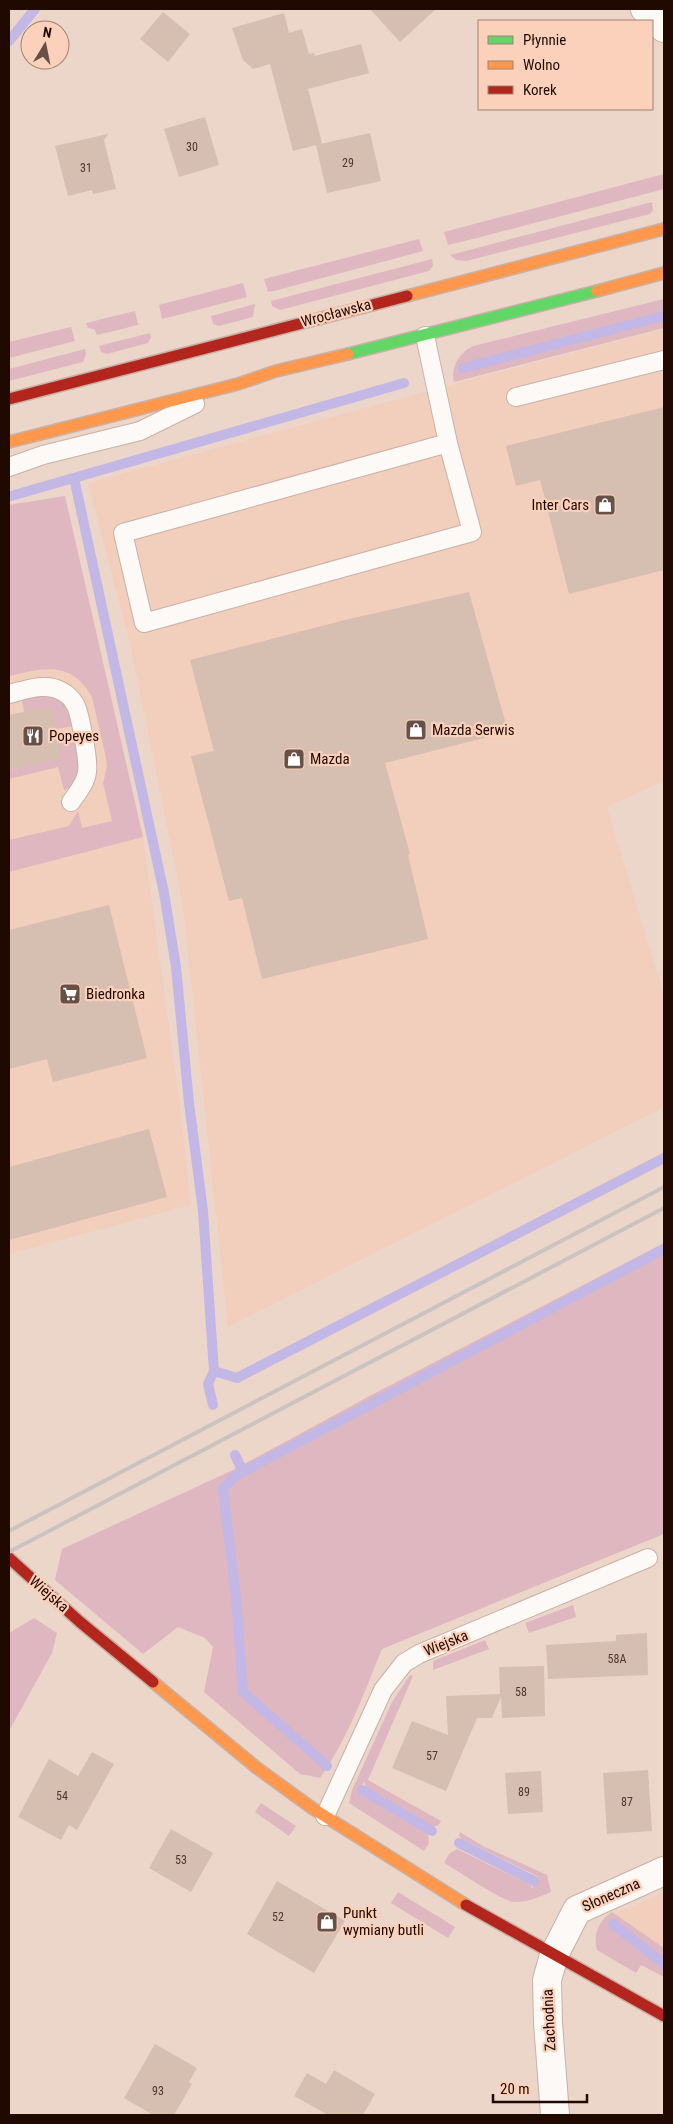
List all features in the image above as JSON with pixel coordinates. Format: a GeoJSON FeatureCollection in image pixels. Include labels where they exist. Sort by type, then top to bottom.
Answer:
{"type":"FeatureCollection","features":[{"type":"Feature","properties":{"kind":"main road","name":"Wrocławska"},"geometry":{"type":"LineString","coordinates":[[9,398],[664,228]]}},
{"type":"Feature","properties":{"kind":"main road"},"geometry":{"type":"LineString","coordinates":[[9,442],[238,384],[276,371],[425,336],[664,273]]}},
{"type":"Feature","properties":{"kind":"main road","name":"Wiejska"},"geometry":{"type":"LineString","coordinates":[[9,1558],[47,1594],[263,1773],[325,1816],[422,1878],[554,1955],[664,2016]]}},
{"type":"Feature","properties":{"kind":"street"},"geometry":{"type":"LineString","coordinates":[[645,9],[664,28]]}},
{"type":"Feature","properties":{"kind":"street","name":"Słoneczna"},"geometry":{"type":"LineString","coordinates":[[554,1955],[577,1910],[664,1871]]}},
{"type":"Feature","properties":{"kind":"street","name":"Zachodnia"},"geometry":{"type":"LineString","coordinates":[[554,1955],[548,1980],[548,2014],[555,2115]]}},
{"type":"Feature","properties":{"kind":"lane"},"geometry":{"type":"LineString","coordinates":[[425,336],[448,442],[472,532],[144,623],[124,532],[448,442]]}},
{"type":"Feature","properties":{"kind":"lane"},"geometry":{"type":"LineString","coordinates":[[516,397],[664,360]]}},
{"type":"Feature","properties":{"kind":"lane"},"geometry":{"type":"LineString","coordinates":[[9,467],[42,455],[140,431],[238,384]]}},
{"type":"Feature","properties":{"kind":"lane"},"geometry":{"type":"LineString","coordinates":[[9,694],[40,687],[53,688],[62,691],[76,705],[88,759],[87,773],[83,784],[71,802]]}},
{"type":"Feature","properties":{"kind":"lane","name":"Wiejska"},"geometry":{"type":"LineString","coordinates":[[325,1816],[383,1690],[404,1664],[420,1654],[648,1558]]}},
{"type":"Feature","properties":{"kind":"shaded area"},"geometry":{"type":"Polygon","coordinates":[[[664,174],[664,189],[448,245],[444,232],[664,174]]]}},
{"type":"Feature","properties":{"kind":"shaded area"},"geometry":{"type":"Polygon","coordinates":[[[652,202],[653,210],[650,214],[466,261],[456,260],[450,255],[652,202]]]}},
{"type":"Feature","properties":{"kind":"shaded area"},"geometry":{"type":"Polygon","coordinates":[[[419,239],[423,251],[274,291],[268,292],[264,279],[419,239]]]}},
{"type":"Feature","properties":{"kind":"shaded area"},"geometry":{"type":"Polygon","coordinates":[[[432,259],[433,266],[429,271],[280,310],[272,306],[271,301],[432,259]]]}},
{"type":"Feature","properties":{"kind":"shaded area"},"geometry":{"type":"Polygon","coordinates":[[[243,283],[247,297],[162,319],[159,305],[243,283]]]}},
{"type":"Feature","properties":{"kind":"shaded area"},"geometry":{"type":"Polygon","coordinates":[[[664,299],[664,328],[454,382],[453,371],[457,361],[464,352],[473,346],[664,299]]]}},
{"type":"Feature","properties":{"kind":"shaded area"},"geometry":{"type":"Polygon","coordinates":[[[255,304],[253,317],[219,326],[213,324],[211,316],[255,304]]]}},
{"type":"Feature","properties":{"kind":"shaded area"},"geometry":{"type":"Polygon","coordinates":[[[135,311],[138,325],[97,335],[94,329],[88,328],[86,323],[135,311]]]}},
{"type":"Feature","properties":{"kind":"shaded area"},"geometry":{"type":"Polygon","coordinates":[[[71,327],[75,341],[9,358],[9,342],[71,327]]]}},
{"type":"Feature","properties":{"kind":"shaded area"},"geometry":{"type":"Polygon","coordinates":[[[664,329],[664,781],[607,807],[664,996],[664,1107],[228,1327],[183,906],[129,639],[88,483],[664,329]]]}},
{"type":"Feature","properties":{"kind":"shaded area"},"geometry":{"type":"Polygon","coordinates":[[[150,333],[151,337],[148,343],[107,354],[101,352],[99,346],[150,333]]]}},
{"type":"Feature","properties":{"kind":"shaded area"},"geometry":{"type":"Polygon","coordinates":[[[85,349],[86,354],[83,362],[9,381],[9,369],[85,349]]]}},
{"type":"Feature","properties":{"kind":"shaded area"},"geometry":{"type":"Polygon","coordinates":[[[65,496],[143,837],[179,1098],[191,1205],[9,1254],[9,505],[65,496]]]}},
{"type":"Feature","properties":{"kind":"shaded area"},"geometry":{"type":"Polygon","coordinates":[[[65,496],[143,837],[9,872],[9,840],[69,826],[78,811],[82,828],[112,821],[103,783],[107,766],[106,758],[92,697],[84,685],[66,672],[56,670],[45,669],[9,676],[9,505],[65,496]]]}},
{"type":"Feature","properties":{"kind":"shaded area"},"geometry":{"type":"Polygon","coordinates":[[[41,694],[60,699],[70,712],[74,726],[56,729],[51,706],[24,712],[22,700],[9,703],[9,701],[41,694]]]}},
{"type":"Feature","properties":{"kind":"shaded area"},"geometry":{"type":"Polygon","coordinates":[[[76,735],[80,766],[77,781],[72,786],[64,790],[58,767],[9,779],[9,770],[62,758],[58,738],[76,735]]]}},
{"type":"Feature","properties":{"kind":"shaded area"},"geometry":{"type":"Polygon","coordinates":[[[664,1243],[664,1534],[382,1649],[347,1731],[320,1778],[300,1774],[204,1692],[213,1647],[205,1638],[178,1627],[143,1654],[55,1580],[62,1549],[233,1470],[377,1392],[664,1243]]]}},
{"type":"Feature","properties":{"kind":"shaded area"},"geometry":{"type":"Polygon","coordinates":[[[573,1605],[576,1617],[529,1633],[525,1623],[573,1605]]]}},
{"type":"Feature","properties":{"kind":"shaded area"},"geometry":{"type":"Polygon","coordinates":[[[34,1618],[57,1633],[52,1653],[9,1731],[9,1633],[34,1618]]]}},
{"type":"Feature","properties":{"kind":"shaded area"},"geometry":{"type":"Polygon","coordinates":[[[485,1640],[489,1649],[433,1670],[433,1661],[485,1640]]]}},
{"type":"Feature","properties":{"kind":"shaded area"},"geometry":{"type":"Polygon","coordinates":[[[410,1675],[413,1676],[368,1780],[441,1821],[438,1826],[432,1826],[366,1787],[364,1782],[357,1792],[428,1834],[429,1843],[424,1851],[349,1803],[352,1790],[392,1702],[410,1675]]]}},
{"type":"Feature","properties":{"kind":"shaded area"},"geometry":{"type":"Polygon","coordinates":[[[261,1803],[296,1826],[289,1836],[255,1812],[261,1803]]]}},
{"type":"Feature","properties":{"kind":"shaded area"},"geometry":{"type":"Polygon","coordinates":[[[460,1832],[483,1846],[547,1875],[551,1892],[527,1901],[513,1902],[444,1863],[449,1854],[457,1849],[531,1885],[532,1889],[537,1876],[462,1839],[459,1836],[460,1832]]]}},
{"type":"Feature","properties":{"kind":"shaded area"},"geometry":{"type":"Polygon","coordinates":[[[398,1892],[455,1927],[448,1938],[391,1903],[398,1892]]]}},
{"type":"Feature","properties":{"kind":"shaded area"},"geometry":{"type":"Polygon","coordinates":[[[664,1892],[664,1948],[615,1914],[664,1892]]]}},
{"type":"Feature","properties":{"kind":"shaded area"},"geometry":{"type":"Polygon","coordinates":[[[612,1912],[664,1948],[664,1977],[641,1965],[636,1973],[597,1950],[596,1934],[600,1924],[612,1912]]]}},
{"type":"Feature","properties":{"kind":"building"},"geometry":{"type":"Polygon","coordinates":[[[370,9],[436,9],[400,42],[370,9]]]}},
{"type":"Feature","properties":{"kind":"building"},"geometry":{"type":"Polygon","coordinates":[[[163,12],[190,34],[168,62],[140,39],[163,12]]]}},
{"type":"Feature","properties":{"kind":"building"},"geometry":{"type":"Polygon","coordinates":[[[284,13],[289,33],[302,29],[309,54],[314,53],[315,56],[361,44],[369,73],[308,89],[322,143],[320,144],[370,133],[381,181],[327,193],[316,145],[293,151],[270,64],[253,69],[243,60],[232,28],[284,13]]]}},
{"type":"Feature","properties":{"kind":"building"},"geometry":{"type":"Polygon","coordinates":[[[205,117],[219,165],[179,177],[164,129],[205,117]]]}},
{"type":"Feature","properties":{"kind":"building"},"geometry":{"type":"Polygon","coordinates":[[[108,134],[104,140],[116,189],[93,194],[92,190],[68,196],[55,146],[108,134]]]}},
{"type":"Feature","properties":{"kind":"building","name":"Inter Cars"},"geometry":{"type":"Polygon","coordinates":[[[664,407],[664,570],[569,594],[540,480],[516,486],[506,446],[664,407]]]}},
{"type":"Feature","properties":{"kind":"building"},"geometry":{"type":"Polygon","coordinates":[[[469,592],[508,732],[385,763],[410,854],[408,855],[428,939],[262,979],[242,898],[229,901],[191,756],[214,751],[190,660],[349,619],[469,592]]]}},
{"type":"Feature","properties":{"kind":"building","name":"Popeyes"},"geometry":{"type":"Polygon","coordinates":[[[51,706],[63,758],[9,770],[9,715],[51,706]]]}},
{"type":"Feature","properties":{"kind":"building","name":"Biedronka"},"geometry":{"type":"Polygon","coordinates":[[[109,905],[147,1058],[53,1082],[47,1059],[9,1069],[9,930],[109,905]]]}},
{"type":"Feature","properties":{"kind":"building"},"geometry":{"type":"Polygon","coordinates":[[[149,1129],[167,1197],[9,1240],[9,1167],[149,1129]]]}},
{"type":"Feature","properties":{"kind":"building"},"geometry":{"type":"Polygon","coordinates":[[[647,1633],[648,1675],[548,1679],[546,1645],[616,1641],[616,1635],[647,1633]]]}},
{"type":"Feature","properties":{"kind":"building"},"geometry":{"type":"Polygon","coordinates":[[[544,1666],[545,1716],[502,1718],[501,1697],[492,1718],[477,1718],[446,1791],[392,1768],[412,1721],[448,1735],[446,1696],[500,1694],[499,1667],[544,1666]]]}},
{"type":"Feature","properties":{"kind":"building"},"geometry":{"type":"Polygon","coordinates":[[[92,1752],[114,1764],[77,1830],[69,1825],[61,1840],[18,1817],[49,1759],[78,1776],[92,1752]]]}},
{"type":"Feature","properties":{"kind":"building"},"geometry":{"type":"Polygon","coordinates":[[[648,1770],[652,1831],[607,1834],[603,1773],[648,1770]]]}},
{"type":"Feature","properties":{"kind":"building"},"geometry":{"type":"Polygon","coordinates":[[[541,1771],[543,1812],[508,1814],[505,1773],[541,1771]]]}},
{"type":"Feature","properties":{"kind":"building"},"geometry":{"type":"Polygon","coordinates":[[[171,1829],[213,1853],[191,1892],[149,1868],[171,1829]]]}},
{"type":"Feature","properties":{"kind":"building"},"geometry":{"type":"Polygon","coordinates":[[[277,1881],[345,1921],[314,1973],[247,1934],[277,1881]]]}},
{"type":"Feature","properties":{"kind":"building"},"geometry":{"type":"Polygon","coordinates":[[[155,2044],[197,2068],[189,2082],[192,2084],[174,2115],[153,2115],[124,2098],[155,2044]]]}},
{"type":"Feature","properties":{"kind":"building"},"geometry":{"type":"Polygon","coordinates":[[[334,2070],[375,2094],[363,2115],[328,2115],[294,2096],[307,2073],[326,2084],[334,2070]]]}},
{"type":"Feature","properties":{"kind":"waterway"},"geometry":{"type":"LineString","coordinates":[[9,41],[35,9]]}},
{"type":"Feature","properties":{"kind":"waterway"},"geometry":{"type":"LineString","coordinates":[[463,368],[664,316]]}},
{"type":"Feature","properties":{"kind":"waterway"},"geometry":{"type":"LineString","coordinates":[[11,496],[404,383]]}},
{"type":"Feature","properties":{"kind":"waterway"},"geometry":{"type":"LineString","coordinates":[[74,478],[164,893],[176,967],[189,1103],[203,1211],[214,1371],[208,1384],[213,1405]]}},
{"type":"Feature","properties":{"kind":"waterway"},"geometry":{"type":"LineString","coordinates":[[214,1371],[237,1378],[664,1158]]}},
{"type":"Feature","properties":{"kind":"waterway"},"geometry":{"type":"LineString","coordinates":[[327,1766],[243,1692],[236,1597],[223,1489],[235,1476],[664,1249]]}},
{"type":"Feature","properties":{"kind":"waterway"},"geometry":{"type":"LineString","coordinates":[[235,1455],[243,1472]]}},
{"type":"Feature","properties":{"kind":"waterway"},"geometry":{"type":"LineString","coordinates":[[362,1790],[432,1831]]}},
{"type":"Feature","properties":{"kind":"waterway"},"geometry":{"type":"LineString","coordinates":[[459,1843],[534,1881]]}},
{"type":"Feature","properties":{"kind":"waterway"},"geometry":{"type":"LineString","coordinates":[[613,1924],[664,1964]]}},
{"type":"Feature","properties":{"kind":"railway"},"geometry":{"type":"LineString","coordinates":[[9,1531],[664,1187]]}},
{"type":"Feature","properties":{"kind":"railway"},"geometry":{"type":"LineString","coordinates":[[9,1552],[664,1208]]}},
{"type":"Feature","properties":{"kind":"traffic: fast"},"geometry":{"type":"LineString","coordinates":[[348,354],[597,291]]}},
{"type":"Feature","properties":{"kind":"traffic: slow"},"geometry":{"type":"LineString","coordinates":[[407,296],[664,229]]}},
{"type":"Feature","properties":{"kind":"traffic: slow"},"geometry":{"type":"LineString","coordinates":[[597,291],[664,273]]}},
{"type":"Feature","properties":{"kind":"traffic: slow"},"geometry":{"type":"LineString","coordinates":[[9,442],[238,384],[276,371],[348,354]]}},
{"type":"Feature","properties":{"kind":"traffic: slow"},"geometry":{"type":"LineString","coordinates":[[153,1682],[257,1768],[312,1808],[466,1905]]}},
{"type":"Feature","properties":{"kind":"traffic: jam"},"geometry":{"type":"LineString","coordinates":[[9,399],[407,296]]}},
{"type":"Feature","properties":{"kind":"traffic: jam"},"geometry":{"type":"LineString","coordinates":[[9,1558],[80,1622],[153,1682]]}},
{"type":"Feature","properties":{"kind":"traffic: jam"},"geometry":{"type":"LineString","coordinates":[[466,1905],[664,2016]]}},
{"type":"Feature","properties":{"kind":"place","name":"Inter Cars"},"geometry":{"type":"Point","coordinates":[605,505]}},
{"type":"Feature","properties":{"kind":"place","name":"Mazda Serwis"},"geometry":{"type":"Point","coordinates":[416,730]}},
{"type":"Feature","properties":{"kind":"place","name":"Popeyes"},"geometry":{"type":"Point","coordinates":[33,736]}},
{"type":"Feature","properties":{"kind":"place","name":"Mazda"},"geometry":{"type":"Point","coordinates":[294,759]}},
{"type":"Feature","properties":{"kind":"place","name":"Biedronka"},"geometry":{"type":"Point","coordinates":[70,994]}},
{"type":"Feature","properties":{"kind":"place","name":"Punkt wymiany butli"},"geometry":{"type":"Point","coordinates":[327,1922]}}]}
